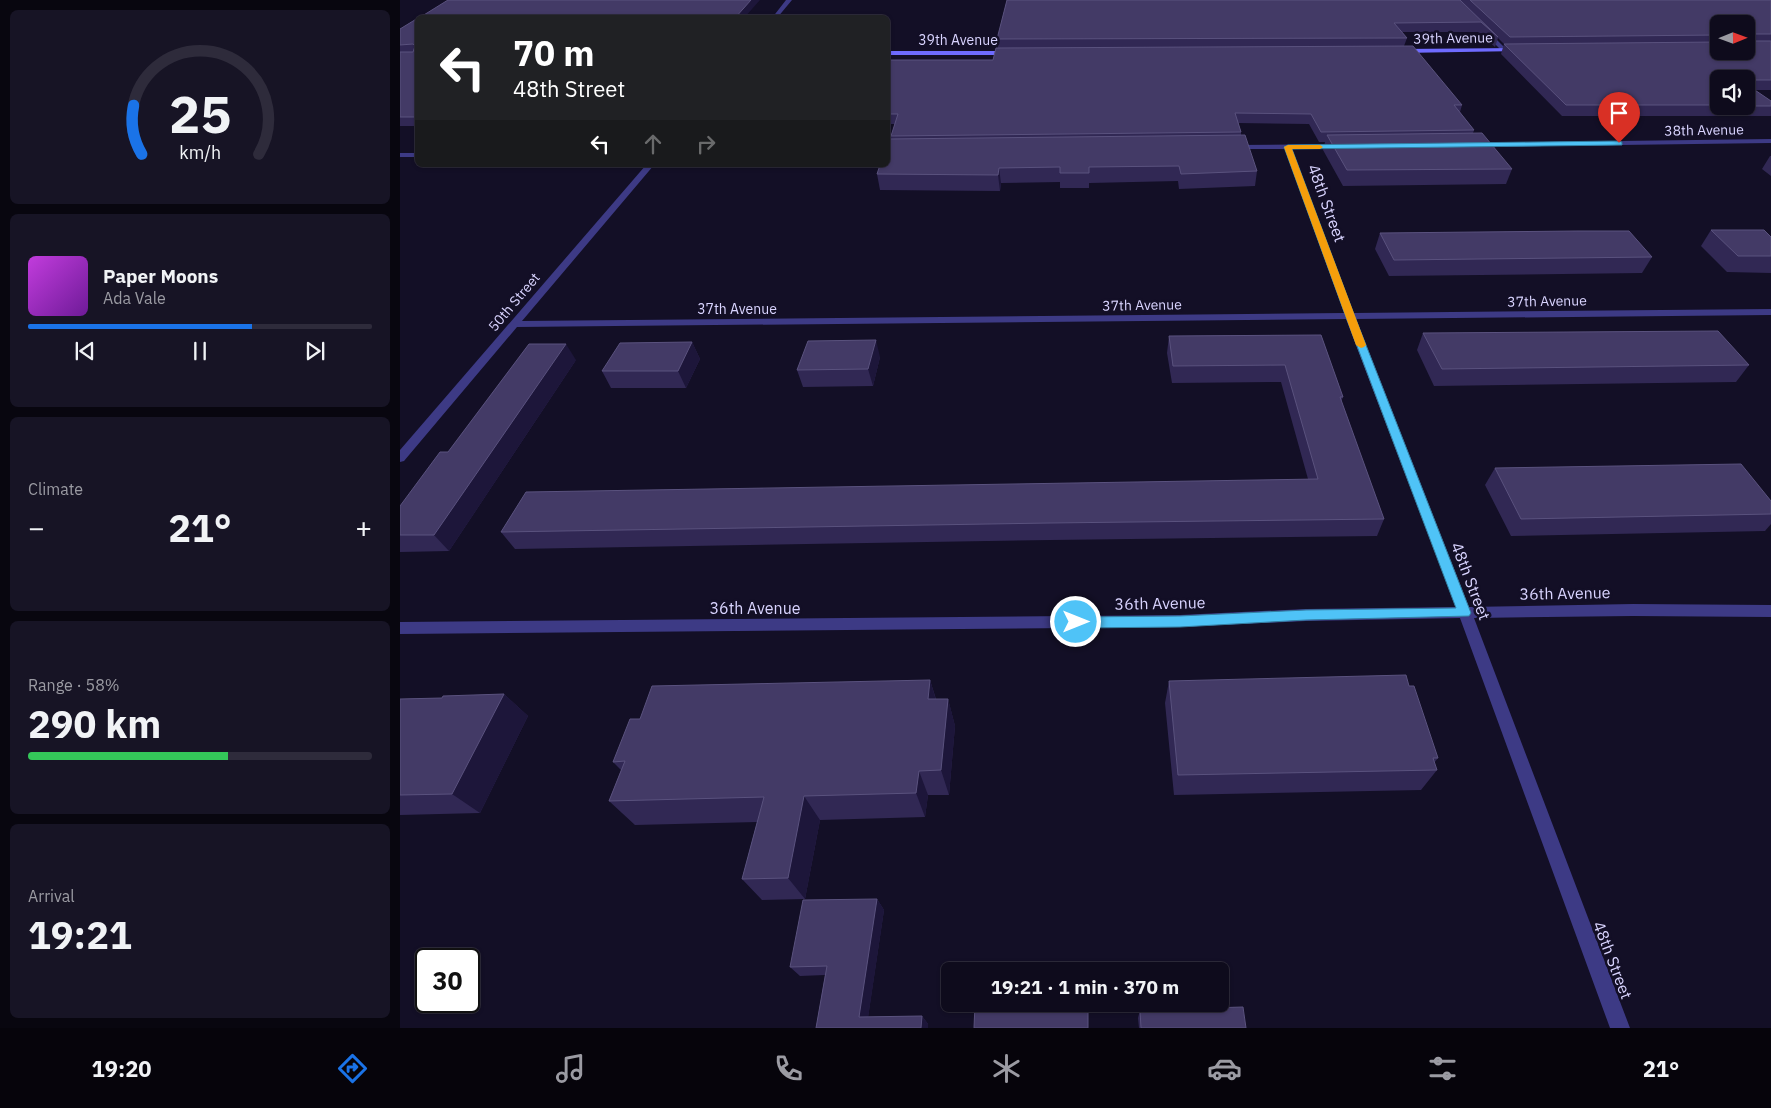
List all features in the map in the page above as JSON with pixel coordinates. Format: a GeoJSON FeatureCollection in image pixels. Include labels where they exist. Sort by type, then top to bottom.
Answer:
{"type":"FeatureCollection","features":[{"type":"Feature","properties":{"kind":"main road","name":"39th Avenue"},"geometry":{"type":"LineString","coordinates":[[1389,51],[1523,50]]}},
{"type":"Feature","properties":{"kind":"main road","name":"39th Avenue"},"geometry":{"type":"LineString","coordinates":[[890,53],[1022,52]]}},
{"type":"Feature","properties":{"kind":"street"},"geometry":{"type":"LineString","coordinates":[[776,15],[789,0]]}},
{"type":"Feature","properties":{"kind":"street"},"geometry":{"type":"LineString","coordinates":[[1478,25],[1504,50]]}},
{"type":"Feature","properties":{"kind":"street","name":"38th Avenue"},"geometry":{"type":"LineString","coordinates":[[1472,145],[1771,142]]}},
{"type":"Feature","properties":{"kind":"street"},"geometry":{"type":"LineString","coordinates":[[1229,148],[1345,146]]}},
{"type":"Feature","properties":{"kind":"street","name":"48th Street"},"geometry":{"type":"LineString","coordinates":[[1288,147],[1350,317],[1465,613],[1620,1028]]}},
{"type":"Feature","properties":{"kind":"street"},"geometry":{"type":"LineString","coordinates":[[400,155],[415,155]]}},
{"type":"Feature","properties":{"kind":"street","name":"50th Street"},"geometry":{"type":"LineString","coordinates":[[400,458],[648,167]]}},
{"type":"Feature","properties":{"kind":"street","name":"37th Avenue"},"geometry":{"type":"LineString","coordinates":[[513,324],[1771,312]]}},
{"type":"Feature","properties":{"kind":"street","name":"36th Avenue"},"geometry":{"type":"LineString","coordinates":[[400,628],[1180,622],[1306,615],[1663,610],[1771,611]]}},
{"type":"Feature","properties":{"kind":"building"},"geometry":{"type":"Polygon","coordinates":[[[448,0],[751,0],[738,15],[424,15],[448,0]]]}},
{"type":"Feature","properties":{"kind":"building"},"geometry":{"type":"Polygon","coordinates":[[[1007,0],[1460,0],[1498,37],[1481,22],[1394,23],[1407,38],[997,39],[1007,0]]]}},
{"type":"Feature","properties":{"kind":"building"},"geometry":{"type":"Polygon","coordinates":[[[1470,0],[1771,0],[1771,34],[1755,34],[1755,15],[1710,15],[1710,35],[1510,37],[1470,0]]]}},
{"type":"Feature","properties":{"kind":"building"},"geometry":{"type":"Polygon","coordinates":[[[415,20],[415,46],[413,44],[400,45],[400,29],[415,20]]]}},
{"type":"Feature","properties":{"kind":"building"},"geometry":{"type":"Polygon","coordinates":[[[1755,41],[1771,41],[1771,80],[1755,80],[1755,70],[1710,70],[1710,105],[1566,105],[1504,44],[1710,42],[1710,60],[1755,60],[1755,41]]]}},
{"type":"Feature","properties":{"kind":"building"},"geometry":{"type":"Polygon","coordinates":[[[415,46],[415,117],[400,117],[400,52],[413,52],[415,46]]]}},
{"type":"Feature","properties":{"kind":"building"},"geometry":{"type":"Polygon","coordinates":[[[1413,46],[1462,105],[1454,105],[1474,130],[1321,132],[1311,114],[1235,113],[1241,132],[891,136],[898,114],[890,114],[890,60],[993,60],[996,48],[1413,46]]]}},
{"type":"Feature","properties":{"kind":"building"},"geometry":{"type":"Polygon","coordinates":[[[1755,90],[1771,101],[1771,106],[1755,106],[1755,90]]]}},
{"type":"Feature","properties":{"kind":"building"},"geometry":{"type":"Polygon","coordinates":[[[1482,133],[1512,169],[1347,170],[1327,135],[1482,133]]]}},
{"type":"Feature","properties":{"kind":"building"},"geometry":{"type":"Polygon","coordinates":[[[1245,135],[1257,171],[1181,174],[1179,166],[1089,167],[1089,173],[1060,173],[1060,167],[999,168],[998,175],[877,174],[879,167],[890,167],[890,139],[1245,135]]]}},
{"type":"Feature","properties":{"kind":"building"},"geometry":{"type":"Polygon","coordinates":[[[1711,230],[1764,230],[1771,237],[1771,256],[1738,256],[1711,230]]]}},
{"type":"Feature","properties":{"kind":"building"},"geometry":{"type":"Polygon","coordinates":[[[1629,231],[1652,257],[1394,260],[1380,233],[1629,231]]]}},
{"type":"Feature","properties":{"kind":"building"},"geometry":{"type":"Polygon","coordinates":[[[1718,331],[1749,365],[1442,369],[1423,333],[1718,331]]]}},
{"type":"Feature","properties":{"kind":"building"},"geometry":{"type":"Polygon","coordinates":[[[1321,335],[1343,397],[1340,397],[1384,519],[501,532],[526,492],[1318,479],[1285,365],[1173,366],[1169,336],[1321,335]]]}},
{"type":"Feature","properties":{"kind":"building"},"geometry":{"type":"Polygon","coordinates":[[[876,340],[868,369],[797,370],[808,341],[876,340]]]}},
{"type":"Feature","properties":{"kind":"building"},"geometry":{"type":"Polygon","coordinates":[[[692,342],[678,371],[602,371],[620,343],[692,342]]]}},
{"type":"Feature","properties":{"kind":"building"},"geometry":{"type":"Polygon","coordinates":[[[529,344],[566,344],[434,535],[400,535],[400,506],[440,452],[448,452],[529,344]]]}},
{"type":"Feature","properties":{"kind":"building"},"geometry":{"type":"Polygon","coordinates":[[[1741,464],[1771,501],[1771,514],[1521,519],[1495,468],[1741,464]]]}},
{"type":"Feature","properties":{"kind":"building"},"geometry":{"type":"Polygon","coordinates":[[[1406,675],[1409,686],[1414,686],[1438,758],[1433,758],[1437,770],[1178,775],[1169,681],[1406,675]]]}},
{"type":"Feature","properties":{"kind":"building"},"geometry":{"type":"Polygon","coordinates":[[[930,680],[928,699],[948,699],[941,770],[919,771],[916,793],[804,796],[788,878],[742,879],[764,797],[609,801],[625,761],[613,762],[630,719],[640,719],[652,686],[930,680]]]}},
{"type":"Feature","properties":{"kind":"building"},"geometry":{"type":"Polygon","coordinates":[[[504,694],[452,794],[400,795],[400,699],[504,694]]]}},
{"type":"Feature","properties":{"kind":"building"},"geometry":{"type":"Polygon","coordinates":[[[877,899],[859,1017],[922,1016],[921,1028],[816,1028],[827,966],[790,967],[803,900],[877,899]]]}},
{"type":"Feature","properties":{"kind":"building"},"geometry":{"type":"Polygon","coordinates":[[[1229,1007],[1243,1007],[1246,1028],[1141,1028],[1140,1012],[1229,1012],[1229,1007]]]}},
{"type":"Feature","properties":{"kind":"building"},"geometry":{"type":"Polygon","coordinates":[[[975,1012],[1088,1012],[1088,1028],[974,1028],[975,1012]]]}},
{"type":"Feature","properties":{"kind":"slow traffic"},"geometry":{"type":"LineString","coordinates":[[1320,147],[1288,147],[1361,345]]}},
{"type":"Feature","properties":{"kind":"route"},"geometry":{"type":"LineString","coordinates":[[1076,622],[1180,622],[1306,615],[1465,613],[1350,317],[1288,147],[1619,143]]}}]}
